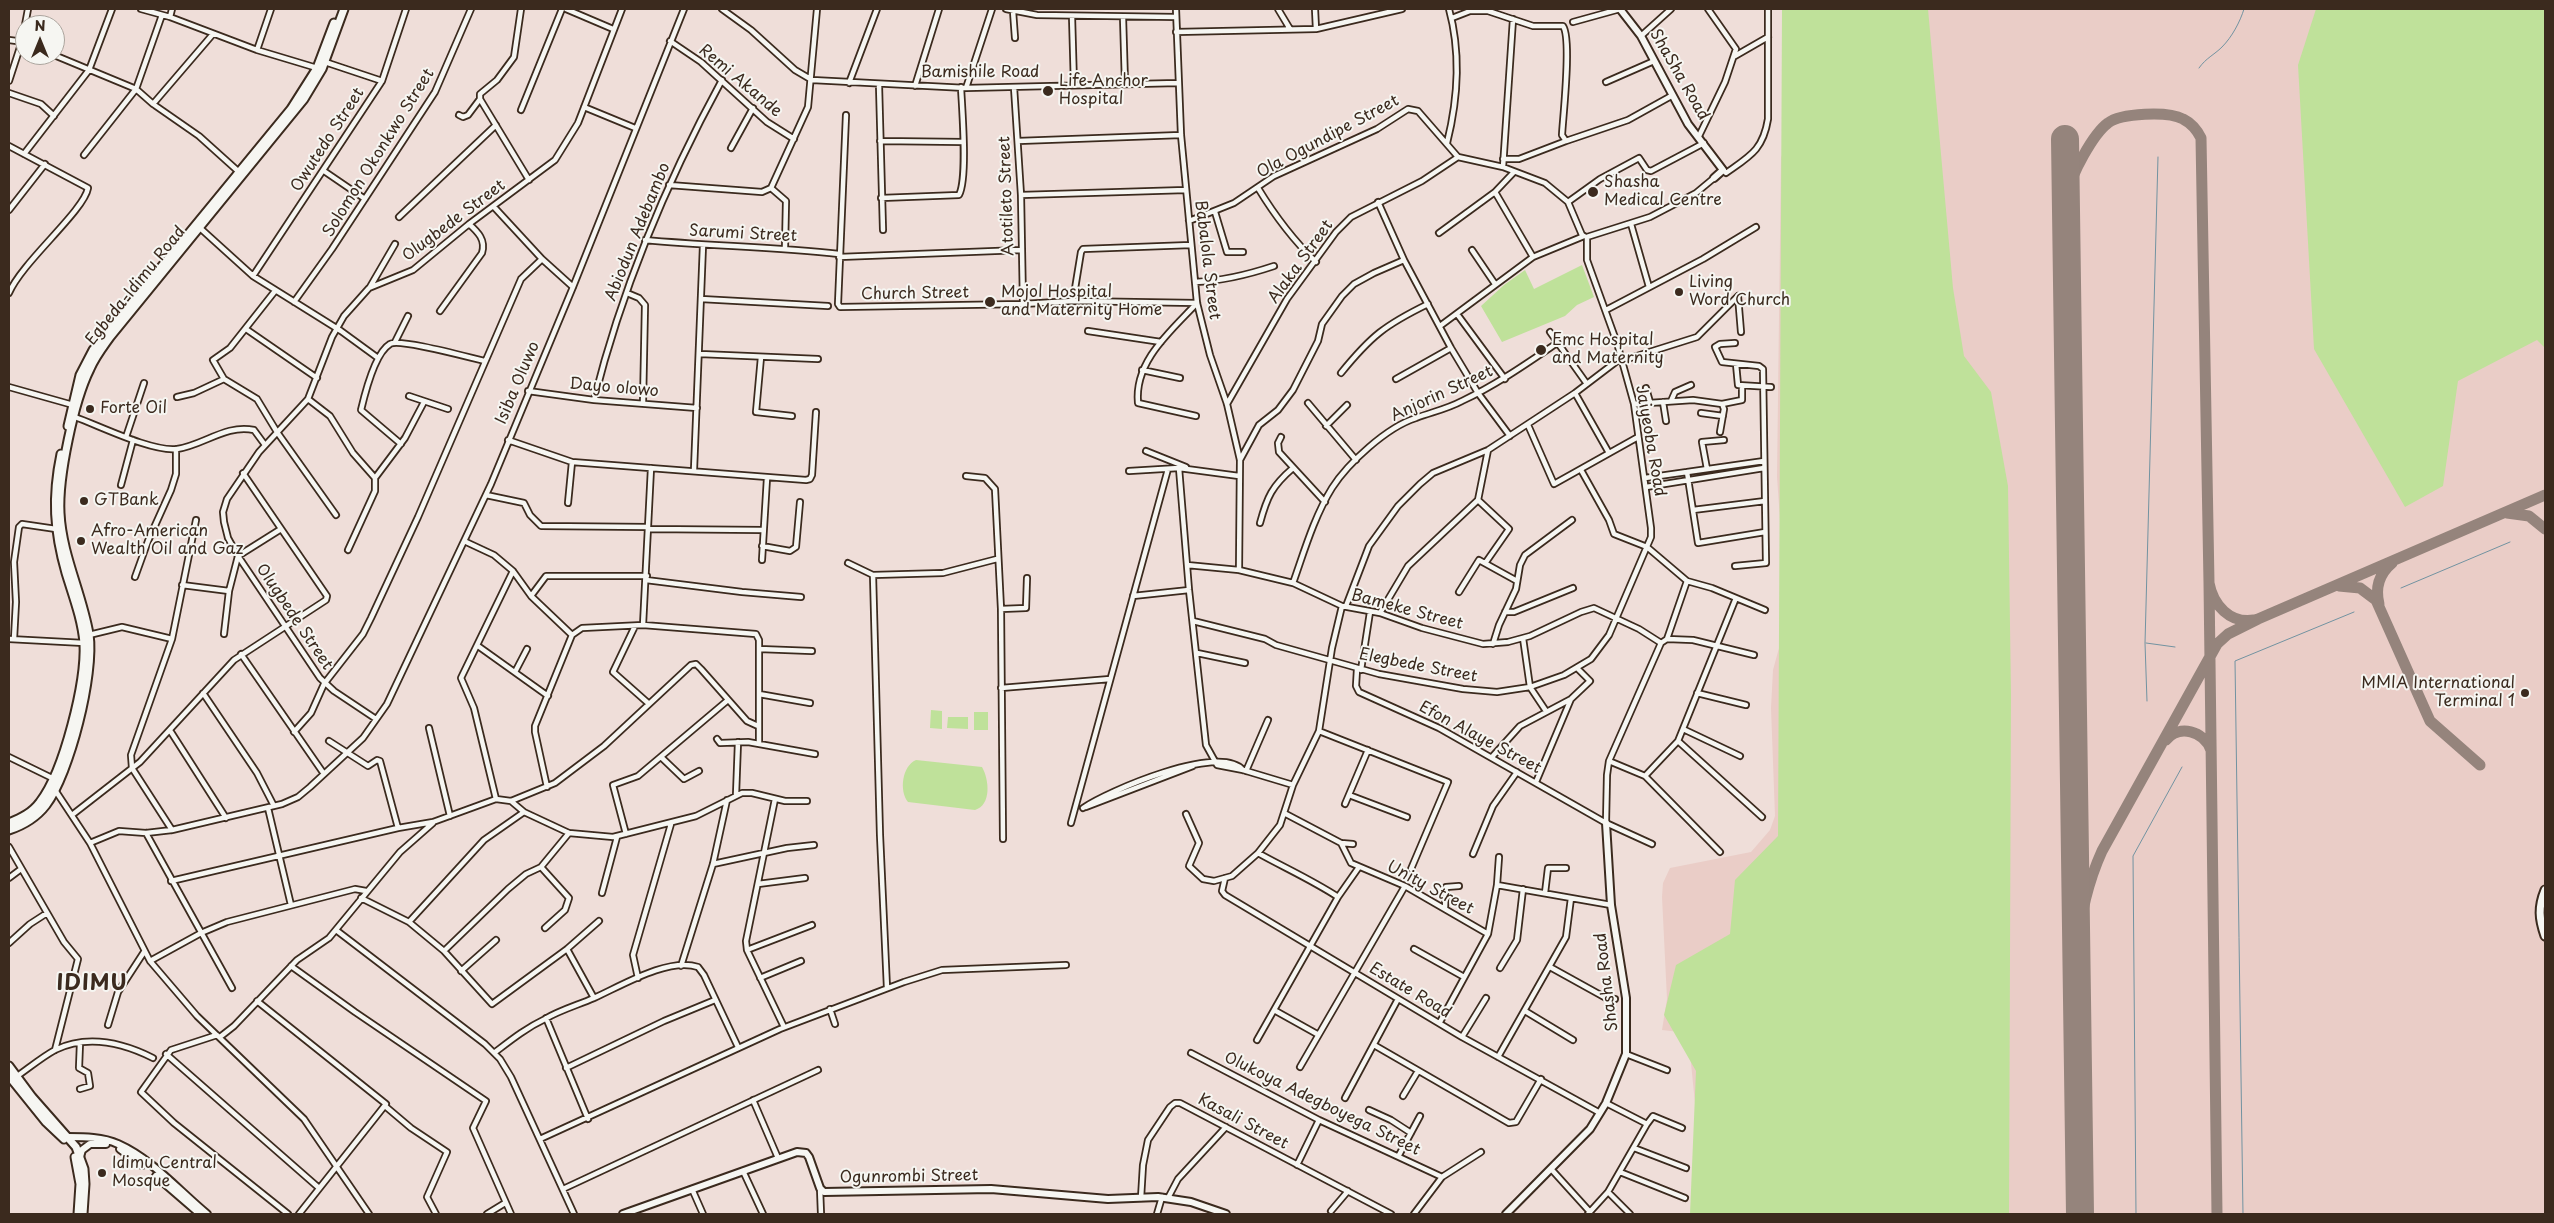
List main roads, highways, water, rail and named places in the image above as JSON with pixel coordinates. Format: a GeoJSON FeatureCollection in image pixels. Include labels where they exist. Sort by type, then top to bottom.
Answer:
{"type":"FeatureCollection","features":[{"type":"Feature","properties":{"kind":"main road","name":"Egbeda-Idimu Road"},"geometry":{"type":"LineString","coordinates":[[9,823],[26,815],[40,802],[64,757],[84,700],[88,680],[89,636],[56,529],[54,498],[56,479],[84,367],[93,350],[291,109],[317,68],[339,9]]}},
{"type":"Feature","properties":{"kind":"main road","name":"Egbeda-Idimu Road"},"geometry":{"type":"LineString","coordinates":[[9,830],[34,818],[55,790],[79,695],[84,664],[84,643],[61,533],[59,511],[66,452],[83,386],[97,356],[304,99],[325,62],[344,9]]}},
{"type":"Feature","properties":{"kind":"main road"},"geometry":{"type":"LineString","coordinates":[[2545,890],[2540,901],[2539,916],[2545,936]]}},
{"type":"Feature","properties":{"kind":"main road"},"geometry":{"type":"LineString","coordinates":[[9,1066],[13,1076],[74,1154],[80,1184],[78,1214]]}},
{"type":"Feature","properties":{"kind":"main road"},"geometry":{"type":"LineString","coordinates":[[13,1076],[68,1137],[80,1157],[86,1184],[83,1214]]}},
{"type":"Feature","properties":{"kind":"waterway"},"geometry":{"type":"LineString","coordinates":[[2199,68],[2229,39],[2244,9]]}},
{"type":"Feature","properties":{"kind":"waterway"},"geometry":{"type":"LineString","coordinates":[[2147,701],[2145,643],[2158,157]]}},
{"type":"Feature","properties":{"kind":"waterway"},"geometry":{"type":"LineString","coordinates":[[2401,588],[2510,542]]}},
{"type":"Feature","properties":{"kind":"waterway"},"geometry":{"type":"LineString","coordinates":[[2243,1214],[2235,661],[2354,612]]}},
{"type":"Feature","properties":{"kind":"waterway"},"geometry":{"type":"LineString","coordinates":[[2146,643],[2175,647]]}},
{"type":"Feature","properties":{"kind":"waterway"},"geometry":{"type":"LineString","coordinates":[[2136,1214],[2133,856],[2182,767]]}},
{"type":"Feature","properties":{"kind":"place","name":"Life Anchor Hospital"},"geometry":{"type":"Point","coordinates":[1048,91]}},
{"type":"Feature","properties":{"kind":"place","name":"Shasha Medical Centre"},"geometry":{"type":"Point","coordinates":[1593,192]}},
{"type":"Feature","properties":{"kind":"place","name":"Living Word Church"},"geometry":{"type":"Point","coordinates":[1679,292]}},
{"type":"Feature","properties":{"kind":"place","name":"Mojol Hospital and Maternity Home"},"geometry":{"type":"Point","coordinates":[990,302]}},
{"type":"Feature","properties":{"kind":"place","name":"Emc Hospital and Maternity"},"geometry":{"type":"Point","coordinates":[1541,350]}},
{"type":"Feature","properties":{"kind":"place","name":"Forte Oil"},"geometry":{"type":"Point","coordinates":[90,409]}},
{"type":"Feature","properties":{"kind":"place","name":"GTBank"},"geometry":{"type":"Point","coordinates":[84,501]}},
{"type":"Feature","properties":{"kind":"place","name":"Afro-American Wealth Oil and Gaz"},"geometry":{"type":"Point","coordinates":[81,541]}},
{"type":"Feature","properties":{"kind":"place","name":"MMIA International Terminal 1"},"geometry":{"type":"Point","coordinates":[2525,693]}},
{"type":"Feature","properties":{"kind":"place","name":"Idimu Central Mosque"},"geometry":{"type":"Point","coordinates":[102,1173]}},
{"type":"Feature","properties":{"kind":"district","name":"IDIMU"},"geometry":{"type":"Point","coordinates":[92,984]}}]}
